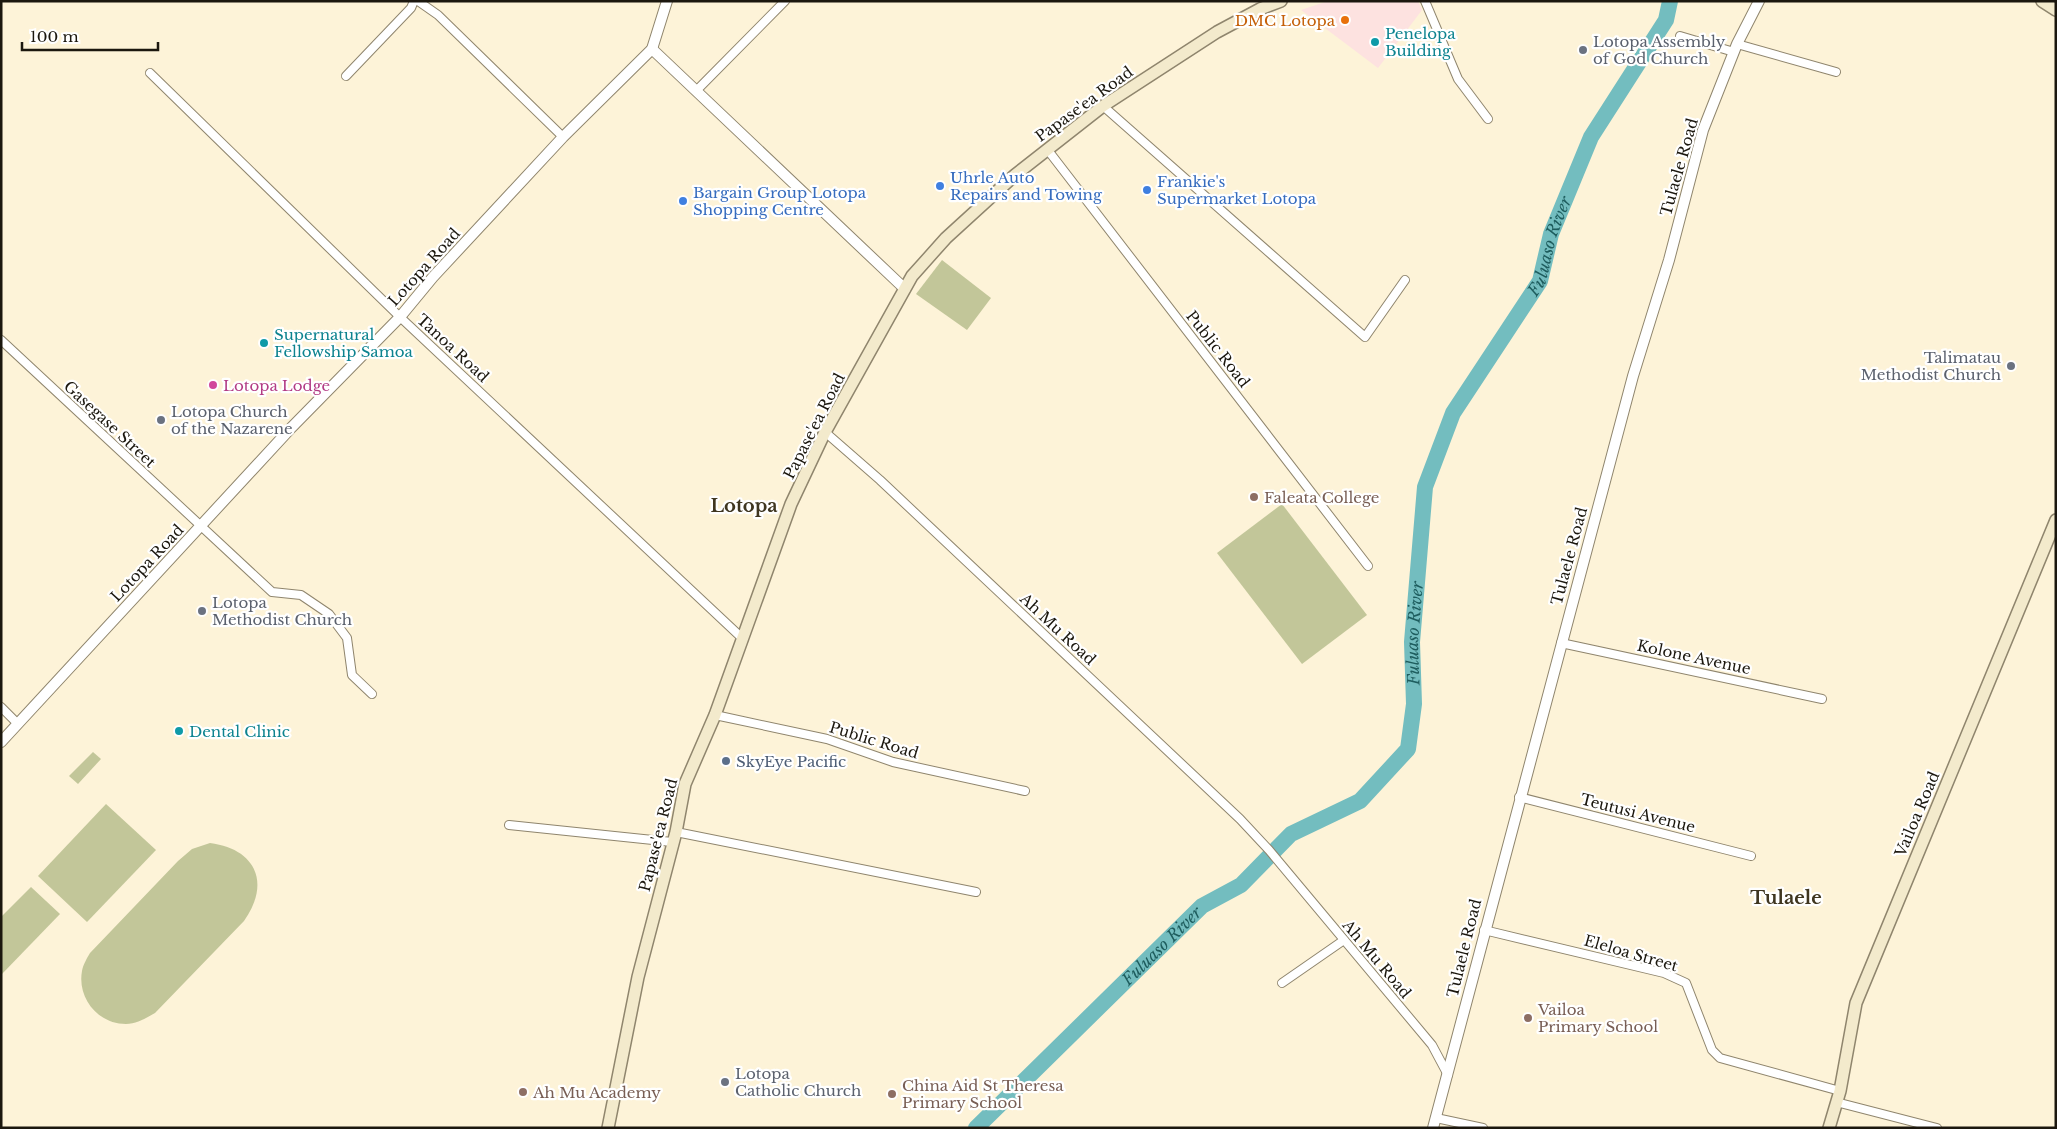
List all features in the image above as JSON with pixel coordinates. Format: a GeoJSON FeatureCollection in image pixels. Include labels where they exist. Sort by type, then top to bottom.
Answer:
{"type":"FeatureCollection","features":[{"type":"Feature","properties":{"kind":"main road","name":"Papase'ea Road"},"geometry":{"type":"LineString","coordinates":[[608,1128],[638,977],[674,837],[685,784],[715,715],[791,504],[825,432],[905,289],[923,263],[946,238],[1047,149],[1103,106],[1217,32],[1260,9],[1281,1]]}},
{"type":"Feature","properties":{"kind":"main road"},"geometry":{"type":"LineString","coordinates":[[2042,1],[2056,10]]}},
{"type":"Feature","properties":{"kind":"main road","name":"Vailoa Road"},"geometry":{"type":"LineString","coordinates":[[1829,1128],[1838,1096],[1856,1003],[2056,520]]}},
{"type":"Feature","properties":{"kind":"street"},"geometry":{"type":"LineString","coordinates":[[346,76],[412,8],[414,1]]}},
{"type":"Feature","properties":{"kind":"street"},"geometry":{"type":"LineString","coordinates":[[418,1],[438,15],[563,137]]}},
{"type":"Feature","properties":{"kind":"street","name":"Lotopa Road"},"geometry":{"type":"LineString","coordinates":[[1,742],[291,428],[400,317],[433,277],[563,137],[652,49],[668,1]]}},
{"type":"Feature","properties":{"kind":"street"},"geometry":{"type":"LineString","coordinates":[[696,91],[785,1]]}},
{"type":"Feature","properties":{"kind":"street"},"geometry":{"type":"LineString","coordinates":[[1425,1],[1458,78],[1488,119]]}},
{"type":"Feature","properties":{"kind":"street","name":"Tulaele Road"},"geometry":{"type":"LineString","coordinates":[[1435,1123],[1519,797],[1633,376],[1669,260],[1704,130],[1735,48],[1759,1]]}},
{"type":"Feature","properties":{"kind":"street"},"geometry":{"type":"LineString","coordinates":[[1680,36],[1836,72]]}},
{"type":"Feature","properties":{"kind":"street"},"geometry":{"type":"LineString","coordinates":[[652,49],[905,289]]}},
{"type":"Feature","properties":{"kind":"street","name":"Tanoa Road"},"geometry":{"type":"LineString","coordinates":[[150,73],[400,317],[742,638]]}},
{"type":"Feature","properties":{"kind":"street"},"geometry":{"type":"LineString","coordinates":[[1103,106],[1365,337],[1405,280]]}},
{"type":"Feature","properties":{"kind":"street","name":"Public Road"},"geometry":{"type":"LineString","coordinates":[[1047,149],[1368,566]]}},
{"type":"Feature","properties":{"kind":"street","name":"Gasegase Street"},"geometry":{"type":"LineString","coordinates":[[1,340],[200,527]]}},
{"type":"Feature","properties":{"kind":"street","name":"Ah Mu Road"},"geometry":{"type":"LineString","coordinates":[[825,432],[976,570],[1240,819],[1269,850],[1432,1045],[1448,1076]]}},
{"type":"Feature","properties":{"kind":"street"},"geometry":{"type":"LineString","coordinates":[[200,527],[272,592],[301,595],[329,614],[347,638],[352,674],[372,694]]}},
{"type":"Feature","properties":{"kind":"street","name":"Kolone Avenue"},"geometry":{"type":"LineString","coordinates":[[1561,643],[1822,699]]}},
{"type":"Feature","properties":{"kind":"street"},"geometry":{"type":"LineString","coordinates":[[1,707],[18,724]]}},
{"type":"Feature","properties":{"kind":"street","name":"Public Road"},"geometry":{"type":"LineString","coordinates":[[715,715],[827,739],[893,762],[1025,791]]}},
{"type":"Feature","properties":{"kind":"street","name":"Teutusi Avenue"},"geometry":{"type":"LineString","coordinates":[[1519,797],[1751,856]]}},
{"type":"Feature","properties":{"kind":"street"},"geometry":{"type":"LineString","coordinates":[[509,825],[674,837],[976,892]]}},
{"type":"Feature","properties":{"kind":"street","name":"Eleloa Street"},"geometry":{"type":"LineString","coordinates":[[1484,930],[1664,973],[1686,984],[1712,1050],[1720,1058],[1938,1128]]}},
{"type":"Feature","properties":{"kind":"street"},"geometry":{"type":"LineString","coordinates":[[1282,983],[1344,940]]}},
{"type":"Feature","properties":{"kind":"street"},"geometry":{"type":"LineString","coordinates":[[1435,1123],[1483,1128]]}},
{"type":"Feature","properties":{"kind":"shaded area"},"geometry":{"type":"Polygon","coordinates":[[[1328,1],[1418,1],[1422,10],[1378,68],[1301,10],[1328,1]]]}},
{"type":"Feature","properties":{"kind":"green space"},"geometry":{"type":"Polygon","coordinates":[[[942,260],[991,298],[967,330],[916,294],[942,260]]]}},
{"type":"Feature","properties":{"kind":"green space"},"geometry":{"type":"Polygon","coordinates":[[[1282,504],[1367,615],[1302,664],[1217,553],[1282,504]]]}},
{"type":"Feature","properties":{"kind":"green space"},"geometry":{"type":"Polygon","coordinates":[[[93,752],[101,759],[78,784],[69,776],[93,752]]]}},
{"type":"Feature","properties":{"kind":"green space"},"geometry":{"type":"Polygon","coordinates":[[[106,804],[156,850],[87,922],[38,876],[106,804]]]}},
{"type":"Feature","properties":{"kind":"green space"},"geometry":{"type":"Polygon","coordinates":[[[210,843],[239,852],[248,860],[254,870],[257,881],[257,894],[244,921],[155,1013],[130,1024],[107,1020],[92,1008],[86,1000],[83,991],[82,971],[90,953],[178,861],[192,849],[210,843]]]}},
{"type":"Feature","properties":{"kind":"green space"},"geometry":{"type":"Polygon","coordinates":[[[31,887],[60,914],[1,975],[1,917],[31,887]]]}},
{"type":"Feature","properties":{"kind":"waterway","name":"Fuluaso River"},"geometry":{"type":"LineString","coordinates":[[976,1128],[1202,906],[1241,885],[1291,834],[1360,801],[1408,749],[1414,704],[1412,642],[1425,487],[1453,413],[1540,281],[1551,234],[1591,137],[1666,20],[1670,1]]}},
{"type":"Feature","properties":{"kind":"place","name":"DMC Lotopa"},"geometry":{"type":"Point","coordinates":[1345,20]}},
{"type":"Feature","properties":{"kind":"place","name":"Penelopa Building"},"geometry":{"type":"Point","coordinates":[1375,42]}},
{"type":"Feature","properties":{"kind":"place","name":"Lotopa Assembly of God Church"},"geometry":{"type":"Point","coordinates":[1583,50]}},
{"type":"Feature","properties":{"kind":"place","name":"Uhrle Auto Repairs and Towing"},"geometry":{"type":"Point","coordinates":[940,186]}},
{"type":"Feature","properties":{"kind":"place","name":"Frankie's Supermarket Lotopa"},"geometry":{"type":"Point","coordinates":[1147,190]}},
{"type":"Feature","properties":{"kind":"place","name":"Bargain Group Lotopa Shopping Centre"},"geometry":{"type":"Point","coordinates":[683,201]}},
{"type":"Feature","properties":{"kind":"place","name":"Supernatural Fellowship Samoa"},"geometry":{"type":"Point","coordinates":[264,343]}},
{"type":"Feature","properties":{"kind":"place","name":"Talimatau Methodist Church"},"geometry":{"type":"Point","coordinates":[2011,366]}},
{"type":"Feature","properties":{"kind":"place","name":"Lotopa Lodge"},"geometry":{"type":"Point","coordinates":[213,385]}},
{"type":"Feature","properties":{"kind":"place","name":"Lotopa Church of the Nazarene"},"geometry":{"type":"Point","coordinates":[161,420]}},
{"type":"Feature","properties":{"kind":"place","name":"Faleata College"},"geometry":{"type":"Point","coordinates":[1254,497]}},
{"type":"Feature","properties":{"kind":"place","name":"Lotopa Methodist Church"},"geometry":{"type":"Point","coordinates":[202,611]}},
{"type":"Feature","properties":{"kind":"place","name":"Dental Clinic"},"geometry":{"type":"Point","coordinates":[179,731]}},
{"type":"Feature","properties":{"kind":"place","name":"SkyEye Pacific"},"geometry":{"type":"Point","coordinates":[726,761]}},
{"type":"Feature","properties":{"kind":"place","name":"Vailoa Primary School"},"geometry":{"type":"Point","coordinates":[1528,1018]}},
{"type":"Feature","properties":{"kind":"place","name":"Lotopa Catholic Church"},"geometry":{"type":"Point","coordinates":[725,1082]}},
{"type":"Feature","properties":{"kind":"place","name":"Ah Mu Academy"},"geometry":{"type":"Point","coordinates":[523,1092]}},
{"type":"Feature","properties":{"kind":"place","name":"China Aid St Theresa Primary School"},"geometry":{"type":"Point","coordinates":[892,1094]}},
{"type":"Feature","properties":{"kind":"district","name":"Lotopa"},"geometry":{"type":"Point","coordinates":[744,506]}},
{"type":"Feature","properties":{"kind":"district","name":"Tulaele"},"geometry":{"type":"Point","coordinates":[1786,898]}}]}
